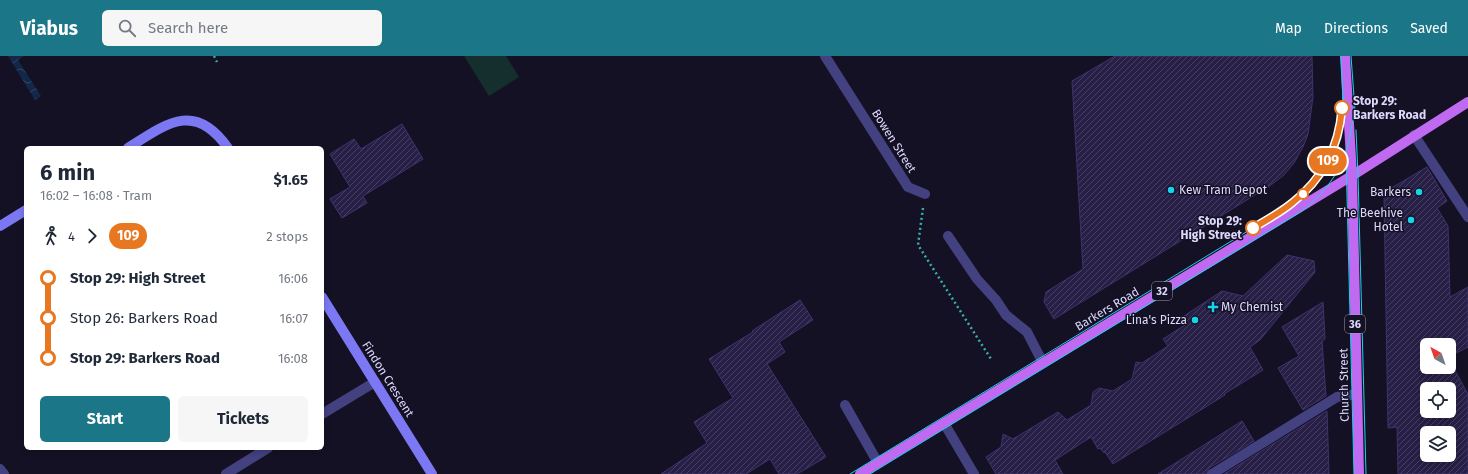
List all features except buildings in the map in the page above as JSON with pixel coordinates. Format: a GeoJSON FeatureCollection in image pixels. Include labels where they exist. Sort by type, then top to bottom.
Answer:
{"type":"FeatureCollection","features":[{"type":"Feature","properties":{"kind":"main road","name":"36"},"geometry":{"type":"LineString","coordinates":[[1346,56],[1352,175]]}},
{"type":"Feature","properties":{"kind":"main road","name":"Barkers Road"},"geometry":{"type":"LineString","coordinates":[[860,474],[1352,175],[1468,102]]}},
{"type":"Feature","properties":{"kind":"main road","name":"Church Street"},"geometry":{"type":"LineString","coordinates":[[1352,175],[1359,474]]}},
{"type":"Feature","properties":{"kind":"street","name":"Bowen Street"},"geometry":{"type":"LineString","coordinates":[[824,56],[908,187],[925,194]]}},
{"type":"Feature","properties":{"kind":"street"},"geometry":{"type":"LineString","coordinates":[[131,146],[168,124],[180,120],[202,123],[212,129],[226,146]]}},
{"type":"Feature","properties":{"kind":"street"},"geometry":{"type":"LineString","coordinates":[[1414,135],[1468,218]]}},
{"type":"Feature","properties":{"kind":"street"},"geometry":{"type":"LineString","coordinates":[[0,226],[24,211]]}},
{"type":"Feature","properties":{"kind":"street"},"geometry":{"type":"LineString","coordinates":[[948,236],[977,279],[996,300],[1006,315],[1027,332],[1044,363]]}},
{"type":"Feature","properties":{"kind":"street","name":"Findon Crescent"},"geometry":{"type":"LineString","coordinates":[[324,300],[432,474]]}},
{"type":"Feature","properties":{"kind":"street"},"geometry":{"type":"LineString","coordinates":[[324,413],[375,382]]}},
{"type":"Feature","properties":{"kind":"street"},"geometry":{"type":"LineString","coordinates":[[1212,474],[1337,397],[1357,394]]}},
{"type":"Feature","properties":{"kind":"street"},"geometry":{"type":"LineString","coordinates":[[845,406],[878,463]]}},
{"type":"Feature","properties":{"kind":"street"},"geometry":{"type":"LineString","coordinates":[[944,423],[974,474]]}},
{"type":"Feature","properties":{"kind":"street"},"geometry":{"type":"LineString","coordinates":[[226,474],[265,450]]}},
{"type":"Feature","properties":{"kind":"street"},"geometry":{"type":"LineString","coordinates":[[0,469],[4,474]]}},
{"type":"Feature","properties":{"kind":"path"},"geometry":{"type":"LineString","coordinates":[[214,56],[217,62]]}},
{"type":"Feature","properties":{"kind":"path"},"geometry":{"type":"LineString","coordinates":[[925,194],[918,245],[991,359]]}},
{"type":"Feature","properties":{"kind":"green space"},"geometry":{"type":"Polygon","coordinates":[[[464,56],[506,56],[519,77],[489,96],[464,56]]]}},
{"type":"Feature","properties":{"kind":"water"},"geometry":{"type":"Polygon","coordinates":[[[8,56],[24,56],[18,60],[41,96],[35,100],[8,56]]]}},
{"type":"Feature","properties":{"kind":"tram line"},"geometry":{"type":"LineString","coordinates":[[1341,56],[1343,102]]}},
{"type":"Feature","properties":{"kind":"tram line"},"geometry":{"type":"LineString","coordinates":[[1351,56],[1355,110]]}},
{"type":"Feature","properties":{"kind":"tram line"},"geometry":{"type":"LineString","coordinates":[[850,474],[1292,204],[1305,192],[1324,169],[1335,144],[1339,130],[1343,97]]}},
{"type":"Feature","properties":{"kind":"tram line"},"geometry":{"type":"LineString","coordinates":[[870,474],[1302,211],[1325,189],[1341,164],[1350,137],[1354,105]]}},
{"type":"Feature","properties":{"kind":"tram line","name":"109"},"geometry":{"type":"LineString","coordinates":[[1253,228],[1292,204],[1314,184],[1336,146],[1342,119],[1342,108]]}},
{"type":"Feature","properties":{"kind":"tram line"},"geometry":{"type":"LineString","coordinates":[[1356,130],[1366,474]]}},
{"type":"Feature","properties":{"kind":"tram line"},"geometry":{"type":"LineString","coordinates":[[1346,156],[1354,474]]}},
{"type":"Feature","properties":{"kind":"place","name":"Stop 29: Barkers Road"},"geometry":{"type":"Point","coordinates":[1342,108]}},
{"type":"Feature","properties":{"kind":"place","name":"Kew Tram Depot"},"geometry":{"type":"Point","coordinates":[1171,190]}},
{"type":"Feature","properties":{"kind":"place","name":"Barkers"},"geometry":{"type":"Point","coordinates":[1419,192]}},
{"type":"Feature","properties":{"kind":"place","name":"The Beehive Hotel"},"geometry":{"type":"Point","coordinates":[1411,220]}},
{"type":"Feature","properties":{"kind":"place","name":"Stop 29: High Street"},"geometry":{"type":"Point","coordinates":[1253,228]}},
{"type":"Feature","properties":{"kind":"place","name":"My Chemist"},"geometry":{"type":"Point","coordinates":[1213,307]}},
{"type":"Feature","properties":{"kind":"place","name":"Lina's Pizza"},"geometry":{"type":"Point","coordinates":[1195,320]}}]}
